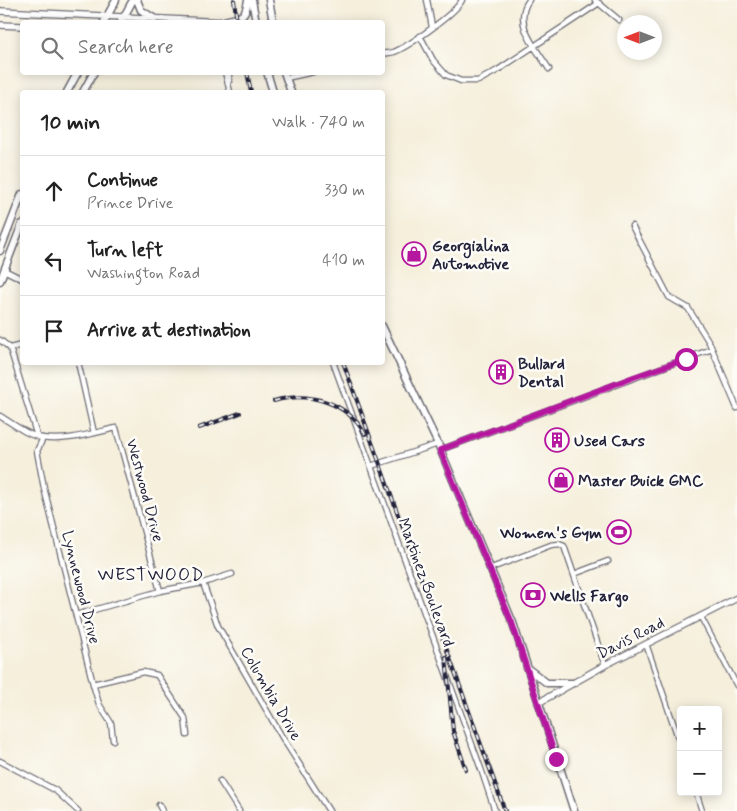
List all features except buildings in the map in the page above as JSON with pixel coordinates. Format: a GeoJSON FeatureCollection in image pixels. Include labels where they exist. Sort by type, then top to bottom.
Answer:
{"type":"FeatureCollection","features":[{"type":"Feature","properties":{"kind":"main road"},"geometry":{"type":"LineString","coordinates":[[105,20],[116,0]]}},
{"type":"Feature","properties":{"kind":"main road"},"geometry":{"type":"LineString","coordinates":[[123,20],[133,0]]}},
{"type":"Feature","properties":{"kind":"main road"},"geometry":{"type":"LineString","coordinates":[[138,0],[141,10],[155,19]]}},
{"type":"Feature","properties":{"kind":"main road"},"geometry":{"type":"LineString","coordinates":[[228,20],[243,16],[248,0]]}},
{"type":"Feature","properties":{"kind":"main road"},"geometry":{"type":"LineString","coordinates":[[252,0],[256,20]]}},
{"type":"Feature","properties":{"kind":"main road"},"geometry":{"type":"LineString","coordinates":[[269,0],[273,20]]}},
{"type":"Feature","properties":{"kind":"main road"},"geometry":{"type":"LineString","coordinates":[[0,11],[107,16],[123,20],[177,20]]}},
{"type":"Feature","properties":{"kind":"main road"},"geometry":{"type":"LineString","coordinates":[[0,25],[20,26]]}},
{"type":"Feature","properties":{"kind":"main road"},"geometry":{"type":"LineString","coordinates":[[68,90],[76,75]]}},
{"type":"Feature","properties":{"kind":"main road"},"geometry":{"type":"LineString","coordinates":[[84,90],[92,75]]}},
{"type":"Feature","properties":{"kind":"main road"},"geometry":{"type":"LineString","coordinates":[[268,75],[272,90]]}},
{"type":"Feature","properties":{"kind":"main road"},"geometry":{"type":"LineString","coordinates":[[285,75],[290,90]]}},
{"type":"Feature","properties":{"kind":"main road"},"geometry":{"type":"LineString","coordinates":[[0,251],[20,199]]}},
{"type":"Feature","properties":{"kind":"main road"},"geometry":{"type":"LineString","coordinates":[[0,281],[20,229]]}},
{"type":"Feature","properties":{"kind":"main road"},"geometry":{"type":"LineString","coordinates":[[385,332],[439,447],[512,623],[574,811]]}},
{"type":"Feature","properties":{"kind":"main road","name":"Davis Road"},"geometry":{"type":"LineString","coordinates":[[538,702],[605,664],[737,598]]}},
{"type":"Feature","properties":{"kind":"main road"},"geometry":{"type":"LineString","coordinates":[[527,668],[547,683],[573,683]]}},
{"type":"Feature","properties":{"kind":"street"},"geometry":{"type":"LineString","coordinates":[[427,0],[432,27]]}},
{"type":"Feature","properties":{"kind":"street"},"geometry":{"type":"LineString","coordinates":[[385,54],[394,52],[420,36],[451,14],[460,5],[462,0]]}},
{"type":"Feature","properties":{"kind":"street"},"geometry":{"type":"LineString","coordinates":[[529,0],[524,7],[523,28],[549,68]]}},
{"type":"Feature","properties":{"kind":"street"},"geometry":{"type":"LineString","coordinates":[[420,36],[433,60],[446,75],[460,81],[478,81],[535,46],[597,2],[617,18]]}},
{"type":"Feature","properties":{"kind":"street"},"geometry":{"type":"LineString","coordinates":[[226,75],[230,90]]}},
{"type":"Feature","properties":{"kind":"street"},"geometry":{"type":"LineString","coordinates":[[229,75],[230,90]]}},
{"type":"Feature","properties":{"kind":"street"},"geometry":{"type":"LineString","coordinates":[[632,226],[669,296],[688,308],[712,349],[737,408]]}},
{"type":"Feature","properties":{"kind":"street"},"geometry":{"type":"LineString","coordinates":[[4,270],[20,278]]}},
{"type":"Feature","properties":{"kind":"street"},"geometry":{"type":"LineString","coordinates":[[0,340],[10,348],[36,436]]}},
{"type":"Feature","properties":{"kind":"street"},"geometry":{"type":"LineString","coordinates":[[10,348],[20,346]]}},
{"type":"Feature","properties":{"kind":"street"},"geometry":{"type":"LineString","coordinates":[[371,466],[439,447],[712,349]]}},
{"type":"Feature","properties":{"kind":"street"},"geometry":{"type":"LineString","coordinates":[[79,365],[94,433]]}},
{"type":"Feature","properties":{"kind":"street","name":"Martinez Boulevard"},"geometry":{"type":"LineString","coordinates":[[335,365],[482,769],[495,811]]}},
{"type":"Feature","properties":{"kind":"street","name":"Westwood Drive"},"geometry":{"type":"LineString","coordinates":[[0,416],[43,438],[62,438],[116,428],[160,591]]}},
{"type":"Feature","properties":{"kind":"street","name":"Lynnewood Drive"},"geometry":{"type":"LineString","coordinates":[[43,438],[37,451],[44,488],[93,684],[99,704],[111,723],[112,740]]}},
{"type":"Feature","properties":{"kind":"street"},"geometry":{"type":"LineString","coordinates":[[489,569],[534,550],[555,544],[564,546],[605,664]]}},
{"type":"Feature","properties":{"kind":"street"},"geometry":{"type":"LineString","coordinates":[[574,574],[608,562]]}},
{"type":"Feature","properties":{"kind":"street"},"geometry":{"type":"LineString","coordinates":[[76,615],[160,591],[203,583],[232,574]]}},
{"type":"Feature","properties":{"kind":"street","name":"Columbia Drive"},"geometry":{"type":"LineString","coordinates":[[203,583],[218,626],[282,736],[330,811]]}},
{"type":"Feature","properties":{"kind":"street"},"geometry":{"type":"LineString","coordinates":[[701,617],[737,686]]}},
{"type":"Feature","properties":{"kind":"street"},"geometry":{"type":"LineString","coordinates":[[646,644],[677,734]]}},
{"type":"Feature","properties":{"kind":"street"},"geometry":{"type":"LineString","coordinates":[[93,684],[143,672],[157,674],[184,718],[187,735]]}},
{"type":"Feature","properties":{"kind":"street"},"geometry":{"type":"LineString","coordinates":[[0,761],[55,790],[78,811]]}},
{"type":"Feature","properties":{"kind":"street"},"geometry":{"type":"LineString","coordinates":[[220,781],[238,811]]}},
{"type":"Feature","properties":{"kind":"street"},"geometry":{"type":"LineString","coordinates":[[697,796],[702,811]]}},
{"type":"Feature","properties":{"kind":"street"},"geometry":{"type":"LineString","coordinates":[[159,805],[162,811]]}},
{"type":"Feature","properties":{"kind":"railway"},"geometry":{"type":"LineString","coordinates":[[234,0],[237,20]]}},
{"type":"Feature","properties":{"kind":"railway"},"geometry":{"type":"LineString","coordinates":[[248,75],[251,90]]}},
{"type":"Feature","properties":{"kind":"railway"},"geometry":{"type":"LineString","coordinates":[[344,365],[505,811]]}},
{"type":"Feature","properties":{"kind":"railway"},"geometry":{"type":"LineString","coordinates":[[274,401],[300,397],[326,402],[348,414],[365,434]]}},
{"type":"Feature","properties":{"kind":"railway"},"geometry":{"type":"LineString","coordinates":[[199,428],[240,413]]}},
{"type":"Feature","properties":{"kind":"railway"},"geometry":{"type":"LineString","coordinates":[[446,657],[453,731],[466,770]]}},
{"type":"Feature","properties":{"kind":"place","name":"Georgialina Automotive"},"geometry":{"type":"Point","coordinates":[414,254]}},
{"type":"Feature","properties":{"kind":"place","name":"Bullard Dental"},"geometry":{"type":"Point","coordinates":[501,372]}},
{"type":"Feature","properties":{"kind":"place","name":"Used Cars"},"geometry":{"type":"Point","coordinates":[557,440]}},
{"type":"Feature","properties":{"kind":"place","name":"Master Buick GMC"},"geometry":{"type":"Point","coordinates":[561,480]}},
{"type":"Feature","properties":{"kind":"place","name":"Women's Gym"},"geometry":{"type":"Point","coordinates":[619,532]}},
{"type":"Feature","properties":{"kind":"place","name":"Wells Fargo"},"geometry":{"type":"Point","coordinates":[533,595]}},
{"type":"Feature","properties":{"kind":"district","name":"WESTWOOD"},"geometry":{"type":"Point","coordinates":[151,574]}},
{"type":"Feature","properties":{"kind":"route"},"geometry":{"type":"LineString","coordinates":[[556,759],[512,623],[440,450],[686,359]]}}]}
